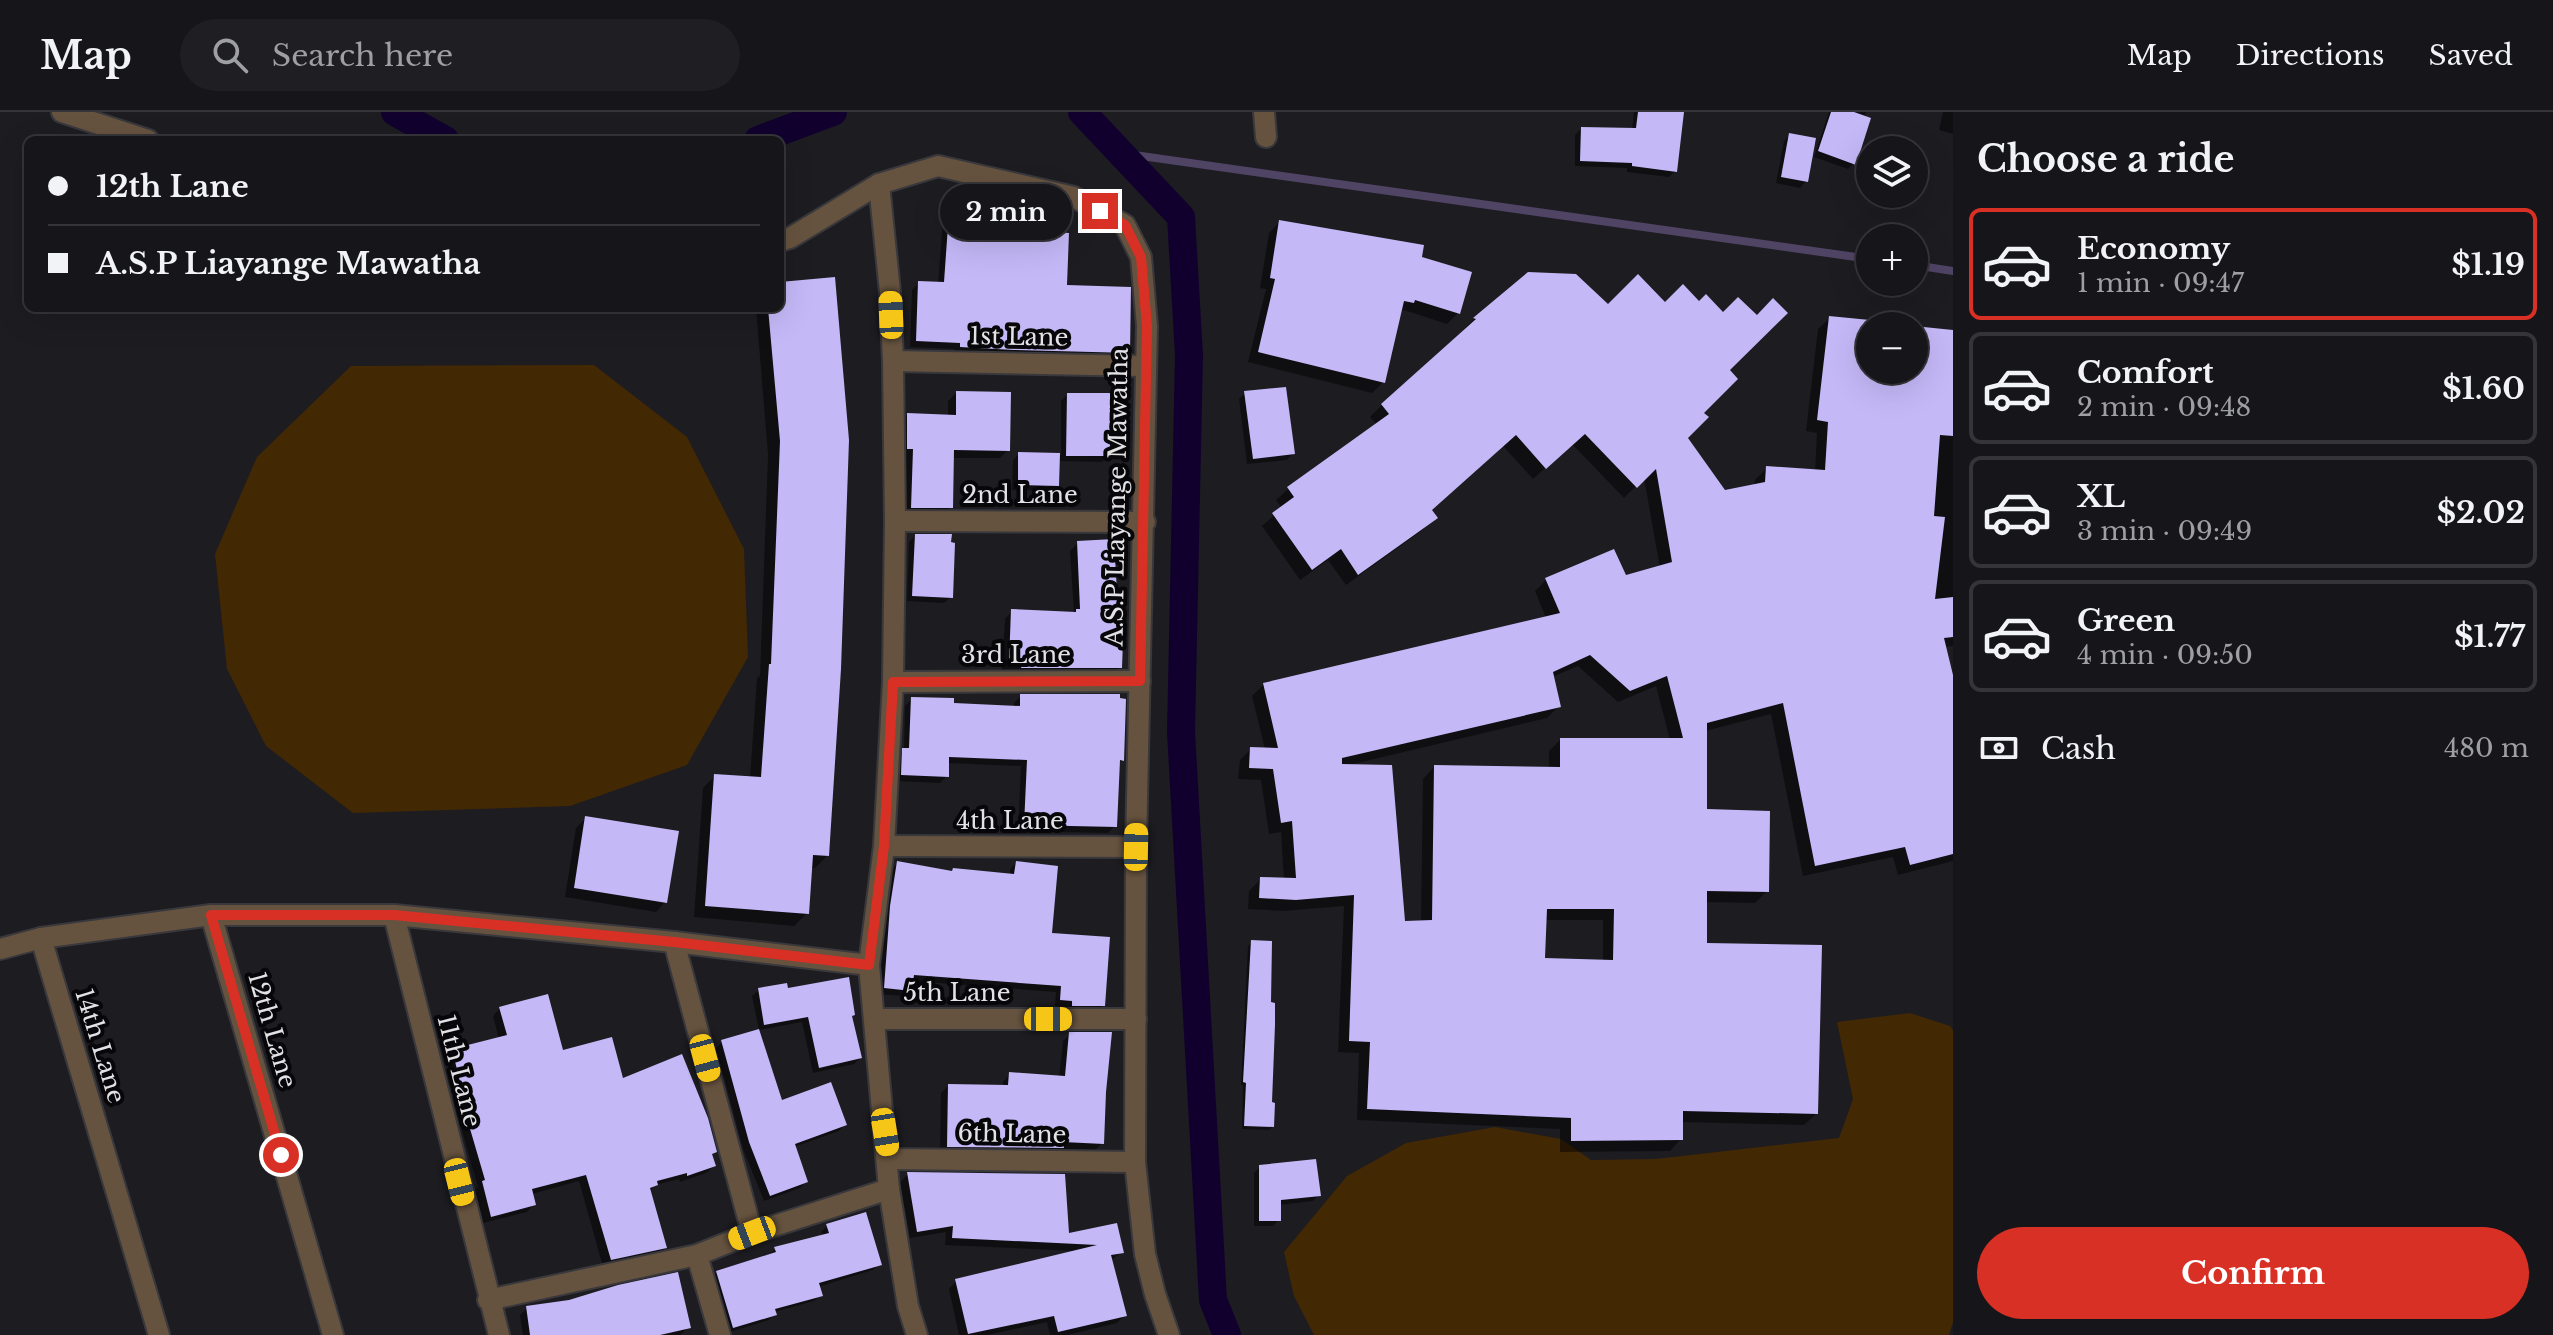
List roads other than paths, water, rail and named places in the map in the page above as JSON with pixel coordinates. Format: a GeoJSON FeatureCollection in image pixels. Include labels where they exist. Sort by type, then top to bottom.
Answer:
{"type":"FeatureCollection","features":[{"type":"Feature","properties":{"kind":"street"},"geometry":{"type":"LineString","coordinates":[[62,112],[136,136]]}},
{"type":"Feature","properties":{"kind":"street"},"geometry":{"type":"LineString","coordinates":[[1264,112],[1266,137]]}},
{"type":"Feature","properties":{"kind":"street","name":"A.S.P Liayange Mawatha"},"geometry":{"type":"LineString","coordinates":[[784,240],[879,184],[938,166],[1074,197],[1125,225],[1141,257],[1147,326],[1136,847],[1135,1162],[1145,1254],[1169,1335]]}},
{"type":"Feature","properties":{"kind":"street"},"geometry":{"type":"LineString","coordinates":[[879,184],[890,292],[893,361],[893,682],[884,846],[869,965],[881,1106],[889,1159],[889,1189],[908,1306],[917,1335]]}},
{"type":"Feature","properties":{"kind":"street","name":"1st Lane"},"geometry":{"type":"LineString","coordinates":[[893,361],[1144,366]]}},
{"type":"Feature","properties":{"kind":"street","name":"2nd Lane"},"geometry":{"type":"LineString","coordinates":[[895,521],[1145,522]]}},
{"type":"Feature","properties":{"kind":"street","name":"3rd Lane"},"geometry":{"type":"LineString","coordinates":[[893,682],[1140,681]]}},
{"type":"Feature","properties":{"kind":"street","name":"4th Lane"},"geometry":{"type":"LineString","coordinates":[[884,846],[1136,847]]}},
{"type":"Feature","properties":{"kind":"street"},"geometry":{"type":"LineString","coordinates":[[0,949],[41,938],[211,915],[394,915],[674,942],[869,965]]}},
{"type":"Feature","properties":{"kind":"street","name":"12th Lane"},"geometry":{"type":"LineString","coordinates":[[211,915],[333,1335]]}},
{"type":"Feature","properties":{"kind":"street","name":"11th Lane"},"geometry":{"type":"LineString","coordinates":[[394,915],[488,1300]]}},
{"type":"Feature","properties":{"kind":"street","name":"14th Lane"},"geometry":{"type":"LineString","coordinates":[[41,938],[159,1335]]}},
{"type":"Feature","properties":{"kind":"street"},"geometry":{"type":"LineString","coordinates":[[674,942],[752,1233]]}},
{"type":"Feature","properties":{"kind":"street","name":"5th Lane"},"geometry":{"type":"LineString","coordinates":[[874,1019],[1136,1019]]}},
{"type":"Feature","properties":{"kind":"street","name":"6th Lane"},"geometry":{"type":"LineString","coordinates":[[889,1159],[1135,1162]]}},
{"type":"Feature","properties":{"kind":"street"},"geometry":{"type":"LineString","coordinates":[[499,1335],[488,1300],[697,1255],[752,1233],[889,1189]]}},
{"type":"Feature","properties":{"kind":"street"},"geometry":{"type":"LineString","coordinates":[[697,1255],[720,1335]]}},
{"type":"Feature","properties":{"kind":"waterway"},"geometry":{"type":"LineString","coordinates":[[395,112],[438,136]]}},
{"type":"Feature","properties":{"kind":"waterway"},"geometry":{"type":"LineString","coordinates":[[769,136],[833,112]]}},
{"type":"Feature","properties":{"kind":"waterway"},"geometry":{"type":"LineString","coordinates":[[1082,112],[1181,217],[1189,355],[1181,732],[1213,1300],[1227,1335]]}},
{"type":"Feature","properties":{"kind":"waterway"},"geometry":{"type":"LineString","coordinates":[[1120,153],[1856,257]]}},
{"type":"Feature","properties":{"kind":"waterway"},"geometry":{"type":"LineString","coordinates":[[1928,267],[1953,271]]}}]}
